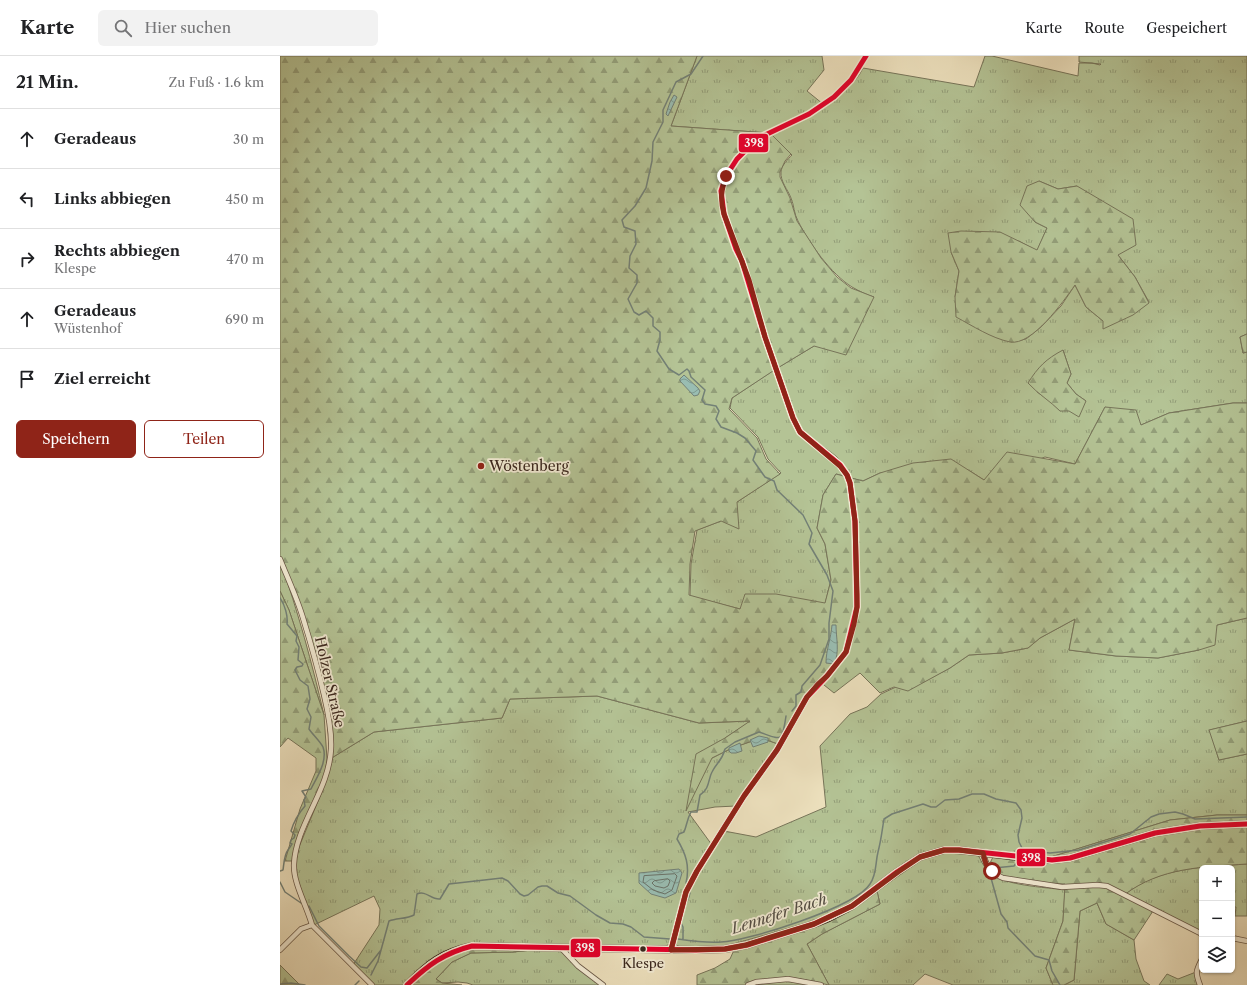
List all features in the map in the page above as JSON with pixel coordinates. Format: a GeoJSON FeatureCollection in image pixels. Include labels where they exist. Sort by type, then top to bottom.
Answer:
{"type":"FeatureCollection","features":[{"type":"Feature","properties":{"kind":"main road"},"geometry":{"type":"LineString","coordinates":[[407,985],[430,963],[441,956],[455,950],[472,946],[671,950],[725,949],[746,945],[814,924],[852,906],[920,857],[944,850],[959,850],[1052,860],[1070,858],[1155,833],[1200,826],[1247,824]]}},
{"type":"Feature","properties":{"kind":"street"},"geometry":{"type":"LineString","coordinates":[[671,950],[686,892],[697,871],[744,796],[777,750],[807,697],[827,676],[846,652],[854,624],[857,595],[855,521],[850,483],[847,475],[840,466],[800,432],[793,418],[765,337],[749,280],[724,214],[721,191],[726,176],[737,159],[751,145],[763,136],[809,114],[834,97],[851,80],[866,56]]}},
{"type":"Feature","properties":{"kind":"street","name":"Holzer Straße"},"geometry":{"type":"LineString","coordinates":[[280,559],[303,617],[319,674],[329,717],[331,737],[328,769],[322,789],[298,842],[294,864],[295,877],[312,925]]}},
{"type":"Feature","properties":{"kind":"street"},"geometry":{"type":"LineString","coordinates":[[983,853],[986,864],[998,876],[1062,887],[1097,885],[1107,886],[1199,933]]}},
{"type":"Feature","properties":{"kind":"street"},"geometry":{"type":"LineString","coordinates":[[280,950],[301,929],[312,925],[372,985]]}},
{"type":"Feature","properties":{"kind":"street"},"geometry":{"type":"LineString","coordinates":[[1235,939],[1247,941]]}},
{"type":"Feature","properties":{"kind":"street"},"geometry":{"type":"LineString","coordinates":[[561,948],[578,966],[603,985]]}},
{"type":"Feature","properties":{"kind":"street"},"geometry":{"type":"LineString","coordinates":[[1199,964],[1196,969],[1200,985]]}},
{"type":"Feature","properties":{"kind":"street"},"geometry":{"type":"LineString","coordinates":[[748,985],[756,982],[788,979],[821,985]]}},
{"type":"Feature","properties":{"kind":"green space"},"geometry":{"type":"Polygon","coordinates":[[[280,56],[697,56],[671,126],[770,133],[791,154],[785,161],[780,172],[780,177],[790,198],[797,221],[821,258],[837,277],[851,288],[874,297],[846,355],[814,346],[732,398],[729,409],[757,438],[766,459],[780,474],[737,502],[739,529],[721,521],[695,531],[690,564],[689,595],[740,609],[745,594],[776,594],[825,603],[831,580],[825,544],[817,528],[823,495],[836,474],[863,481],[880,473],[913,463],[951,459],[984,480],[1007,452],[1075,464],[1105,407],[1136,410],[1141,425],[1169,413],[1233,403],[1247,403],[1247,618],[1217,625],[1215,645],[1199,650],[1158,658],[1116,656],[1069,650],[1075,619],[1040,638],[1028,648],[1002,653],[969,655],[950,668],[908,691],[894,687],[880,693],[860,673],[834,693],[819,681],[797,710],[781,745],[761,738],[732,748],[712,758],[686,811],[696,754],[725,738],[750,721],[699,723],[597,696],[510,699],[502,718],[374,732],[330,759],[327,715],[314,658],[280,558],[280,56]]]}},
{"type":"Feature","properties":{"kind":"green space"},"geometry":{"type":"Polygon","coordinates":[[[697,56],[822,56],[824,70],[807,91],[823,104],[768,133],[671,126],[697,56]]]}},
{"type":"Feature","properties":{"kind":"green space"},"geometry":{"type":"Polygon","coordinates":[[[985,56],[992,56],[1078,76],[1079,63],[1090,63],[1079,62],[1079,56],[1247,56],[1247,334],[1240,337],[1243,353],[1247,352],[1247,403],[1233,403],[1169,413],[1141,425],[1105,407],[1075,464],[1045,457],[984,480],[970,471],[880,473],[863,481],[850,478],[845,467],[837,457],[801,428],[791,407],[779,367],[814,346],[874,297],[852,287],[836,274],[808,239],[797,218],[790,195],[781,175],[782,167],[792,155],[772,135],[823,108],[847,89],[863,68],[974,87],[985,56]],[[1039,181],[1035,222],[1047,228],[1037,251],[1019,241],[951,252],[959,271],[955,297],[1011,342],[1026,339],[1041,327],[1061,306],[1075,285],[1086,307],[1103,321],[1149,302],[1135,277],[1118,255],[1077,186],[1058,189],[1039,181]],[[1063,350],[1037,392],[1050,401],[1060,411],[1086,401],[1076,394],[1067,383],[1071,374],[1063,350]]]}},
{"type":"Feature","properties":{"kind":"green space"},"geometry":{"type":"Polygon","coordinates":[[[1039,181],[1058,189],[1077,186],[1133,219],[1136,245],[1118,255],[1135,277],[1149,303],[1133,315],[1103,329],[1103,321],[1086,307],[1075,285],[1055,312],[1037,330],[1028,337],[1019,341],[1010,342],[996,338],[956,317],[955,297],[959,271],[951,252],[948,233],[961,231],[1000,232],[1037,250],[1047,228],[1035,222],[1020,205],[1027,186],[1039,181]]]}},
{"type":"Feature","properties":{"kind":"green space"},"geometry":{"type":"Polygon","coordinates":[[[1247,334],[1247,352],[1243,353],[1240,337],[1247,334]]]}},
{"type":"Feature","properties":{"kind":"green space"},"geometry":{"type":"Polygon","coordinates":[[[1063,350],[1071,374],[1067,383],[1076,394],[1086,401],[1079,417],[1069,411],[1060,411],[1028,383],[1035,372],[1043,364],[1063,350]]]}},
{"type":"Feature","properties":{"kind":"green space"},"geometry":{"type":"Polygon","coordinates":[[[777,368],[799,427],[836,459],[848,477],[836,474],[823,495],[817,528],[825,544],[831,580],[825,604],[740,609],[690,596],[691,564],[697,530],[721,521],[737,502],[781,473],[768,459],[758,437],[730,408],[732,398],[777,368]]]}},
{"type":"Feature","properties":{"kind":"green space"},"geometry":{"type":"Polygon","coordinates":[[[280,561],[304,637],[324,715],[289,610],[280,591],[280,561]]]}},
{"type":"Feature","properties":{"kind":"green space"},"geometry":{"type":"Polygon","coordinates":[[[280,591],[289,610],[324,715],[327,759],[325,776],[297,847],[294,861],[285,861],[300,809],[316,771],[316,758],[288,738],[280,747],[280,591]]]}},
{"type":"Feature","properties":{"kind":"green space"},"geometry":{"type":"Polygon","coordinates":[[[1247,618],[1247,721],[1210,730],[1219,760],[1247,754],[1247,815],[1217,815],[1170,820],[1051,857],[947,847],[923,853],[904,863],[848,905],[814,921],[726,946],[680,947],[675,944],[687,894],[693,881],[724,831],[756,837],[826,807],[820,746],[850,714],[867,707],[881,694],[896,687],[908,690],[950,668],[969,655],[1002,653],[1028,648],[1040,638],[1075,619],[1069,650],[1116,656],[1158,658],[1199,650],[1217,625],[1247,618]]]}},
{"type":"Feature","properties":{"kind":"green space"},"geometry":{"type":"Polygon","coordinates":[[[597,696],[699,723],[751,721],[725,738],[712,758],[732,748],[761,738],[781,745],[736,806],[715,807],[688,812],[712,845],[691,878],[671,944],[665,946],[472,944],[453,948],[431,959],[404,985],[374,985],[353,965],[379,925],[380,909],[374,896],[314,925],[296,876],[296,861],[299,847],[323,789],[330,759],[374,732],[502,718],[510,699],[597,696]]]}},
{"type":"Feature","properties":{"kind":"green space"},"geometry":{"type":"Polygon","coordinates":[[[1247,721],[1247,754],[1219,760],[1209,730],[1247,721]]]}},
{"type":"Feature","properties":{"kind":"green space"},"geometry":{"type":"Polygon","coordinates":[[[1217,815],[1247,815],[1247,864],[1199,865],[1199,868],[1183,870],[1153,879],[1124,895],[1153,911],[1134,940],[1106,924],[1097,903],[1080,911],[1074,980],[1064,985],[1053,985],[1046,968],[1063,921],[1065,884],[1040,883],[1006,878],[995,870],[990,863],[993,857],[1049,863],[1051,857],[1170,820],[1217,815]]]}},
{"type":"Feature","properties":{"kind":"green space"},"geometry":{"type":"Polygon","coordinates":[[[946,853],[978,855],[988,871],[1003,880],[1024,885],[1065,890],[1063,921],[1046,968],[1053,985],[953,985],[925,974],[913,985],[829,985],[807,944],[822,934],[880,904],[877,891],[924,858],[946,853]]]}},
{"type":"Feature","properties":{"kind":"green space"},"geometry":{"type":"Polygon","coordinates":[[[1247,864],[1247,916],[1235,916],[1235,865],[1231,865],[1247,864]]]}},
{"type":"Feature","properties":{"kind":"green space"},"geometry":{"type":"Polygon","coordinates":[[[1199,868],[1199,931],[1125,894],[1153,878],[1183,870],[1199,868]]]}},
{"type":"Feature","properties":{"kind":"green space"},"geometry":{"type":"Polygon","coordinates":[[[877,891],[880,904],[822,934],[807,944],[829,985],[800,979],[747,985],[697,985],[697,975],[715,968],[730,959],[734,950],[817,926],[877,891]]]}},
{"type":"Feature","properties":{"kind":"green space"},"geometry":{"type":"Polygon","coordinates":[[[1097,903],[1106,924],[1134,940],[1136,959],[1144,981],[1150,985],[1064,985],[1074,980],[1080,911],[1097,903]]]}},
{"type":"Feature","properties":{"kind":"green space"},"geometry":{"type":"Polygon","coordinates":[[[472,949],[542,949],[513,952],[471,953],[452,962],[436,979],[442,983],[462,985],[411,985],[423,971],[447,955],[472,949]]]}},
{"type":"Feature","properties":{"kind":"green space"},"geometry":{"type":"Polygon","coordinates":[[[561,949],[602,985],[473,985],[458,982],[442,983],[436,979],[452,962],[471,953],[513,952],[561,949]]]}},
{"type":"Feature","properties":{"kind":"green space"},"geometry":{"type":"Polygon","coordinates":[[[280,965],[300,985],[280,985],[280,965]]]}},
{"type":"Feature","properties":{"kind":"green space"},"geometry":{"type":"Polygon","coordinates":[[[1196,972],[1199,985],[1159,985],[1167,974],[1178,979],[1196,972]]]}},
{"type":"Feature","properties":{"kind":"green space"},"geometry":{"type":"Polygon","coordinates":[[[786,980],[823,985],[756,985],[786,980]]]}},
{"type":"Feature","properties":{"kind":"water"},"geometry":{"type":"Polygon","coordinates":[[[674,95],[677,97],[668,116],[666,114],[674,95]]]}},
{"type":"Feature","properties":{"kind":"water"},"geometry":{"type":"Polygon","coordinates":[[[684,375],[698,388],[700,391],[698,395],[694,396],[680,381],[684,375]]]}},
{"type":"Feature","properties":{"kind":"water"},"geometry":{"type":"Polygon","coordinates":[[[832,625],[836,625],[837,655],[834,664],[826,663],[832,625]]]}},
{"type":"Feature","properties":{"kind":"water"},"geometry":{"type":"Polygon","coordinates":[[[759,736],[768,738],[768,742],[753,747],[750,740],[759,736]]]}},
{"type":"Feature","properties":{"kind":"water"},"geometry":{"type":"Polygon","coordinates":[[[740,743],[742,751],[731,753],[729,751],[729,748],[740,743]]]}},
{"type":"Feature","properties":{"kind":"water"},"geometry":{"type":"Polygon","coordinates":[[[679,869],[682,873],[676,893],[665,898],[651,894],[639,883],[639,873],[679,869]]]}},
{"type":"Feature","properties":{"kind":"waterway"},"geometry":{"type":"LineString","coordinates":[[703,56],[691,74],[676,82],[663,110],[663,122],[653,142],[652,161],[646,188],[635,206],[622,220],[624,227],[635,231],[636,244],[630,256],[629,268],[637,275],[637,283],[628,299],[634,312],[639,315],[646,311],[653,318],[653,326],[660,332],[660,340],[657,351],[669,369],[679,375],[687,369],[689,371],[691,377],[705,390],[702,400],[705,404],[716,406],[719,411],[716,419],[721,427],[737,433],[745,438],[756,451],[753,460],[765,477],[774,481],[777,490],[803,515],[812,533],[809,544],[827,575],[833,591],[829,623],[829,639],[820,665],[802,686],[801,692],[796,695],[796,706],[792,711]]}},
{"type":"Feature","properties":{"kind":"waterway"},"geometry":{"type":"LineString","coordinates":[[280,598],[286,611],[287,624],[297,636],[296,641],[299,647],[298,660],[303,664],[295,670],[300,680],[308,686],[310,699],[307,709],[311,717],[309,729],[322,745],[324,752],[321,769],[311,789],[302,791],[306,797],[304,800],[305,806],[293,824],[291,831],[295,835],[291,840],[290,843],[292,844],[286,854],[283,870],[280,871]]}},
{"type":"Feature","properties":{"kind":"waterway"},"geometry":{"type":"LineString","coordinates":[[686,883],[688,871],[686,860],[677,839],[679,834],[684,832],[691,812],[697,812],[700,795],[706,790],[712,772],[725,749],[735,742],[759,732],[772,737],[780,737],[782,735],[786,716]]}},
{"type":"Feature","properties":{"kind":"waterway","name":"Lennefer Bach"},"geometry":{"type":"LineString","coordinates":[[678,939],[721,942],[754,936],[800,921],[845,903],[861,893],[872,880],[875,873],[884,819],[892,814],[923,804],[936,807],[945,800],[959,799],[972,794],[984,794],[996,799],[1016,803],[1021,810],[1022,818],[1018,835],[1022,848],[1031,851],[1050,853],[1079,850],[1130,834],[1151,817],[1159,814],[1175,812],[1195,819],[1247,817]]}},
{"type":"Feature","properties":{"kind":"waterway"},"geometry":{"type":"LineString","coordinates":[[994,868],[1014,866],[1017,862]]}},
{"type":"Feature","properties":{"kind":"waterway","name":"Lennefer Bach"},"geometry":{"type":"LineString","coordinates":[[371,975],[378,961],[389,921],[414,915],[417,894],[423,893],[440,899],[449,884],[502,878],[508,881],[520,894],[524,896],[528,895],[538,887],[547,886],[558,893],[570,896],[596,915],[610,923],[623,924],[631,927],[644,937],[670,939]]}},
{"type":"Feature","properties":{"kind":"waterway"},"geometry":{"type":"LineString","coordinates":[[991,878],[1001,914],[1007,922],[1008,928],[1035,956],[1049,960],[1052,971],[1060,985]]}},
{"type":"Feature","properties":{"kind":"waterway"},"geometry":{"type":"LineString","coordinates":[[280,882],[285,892],[301,903]]}},
{"type":"Feature","properties":{"kind":"waterway"},"geometry":{"type":"LineString","coordinates":[[683,939],[683,927],[681,923],[690,893]]}},
{"type":"Feature","properties":{"kind":"waterway"},"geometry":{"type":"LineString","coordinates":[[309,906],[319,926],[361,967],[367,968],[381,950]]}},
{"type":"Feature","properties":{"kind":"waterway"},"geometry":{"type":"LineString","coordinates":[[355,985],[359,981]]}},
{"type":"Feature","properties":{"kind":"waterway"},"geometry":{"type":"LineString","coordinates":[[280,984],[291,983],[305,985]]}},
{"type":"Feature","properties":{"kind":"transit line","name":"398"},"geometry":{"type":"LineString","coordinates":[[671,950],[686,892],[697,871],[744,796],[777,750],[807,697],[827,676],[846,652],[857,607],[855,521],[850,483],[847,475],[840,465],[800,432],[793,418],[765,337],[742,261],[736,249],[724,214],[721,191],[726,176],[737,159],[751,145],[763,136],[809,114],[834,97],[851,80],[866,56]]}},
{"type":"Feature","properties":{"kind":"transit line","name":"398"},"geometry":{"type":"LineString","coordinates":[[407,985],[422,971],[445,956],[472,946],[696,950],[725,949],[747,945],[814,924],[852,906],[897,872],[920,857],[944,850],[959,850],[1052,860],[1070,858],[1155,833],[1200,826],[1247,824]]}},
{"type":"Feature","properties":{"kind":"place","name":"Wöstenberg"},"geometry":{"type":"Point","coordinates":[481,466]}},
{"type":"Feature","properties":{"kind":"place","name":"Klespe"},"geometry":{"type":"Point","coordinates":[643,949]}},
{"type":"Feature","properties":{"kind":"route"},"geometry":{"type":"LineString","coordinates":[[726,176],[721,191],[724,214],[749,280],[765,337],[793,418],[800,432],[840,466],[847,475],[850,483],[855,521],[857,607],[846,652],[827,676],[807,697],[777,750],[744,796],[697,871],[686,892],[671,950],[725,949],[746,945],[814,924],[852,906],[920,857],[931,853],[944,850],[959,850],[983,853],[986,864],[992,871]]}}]}
